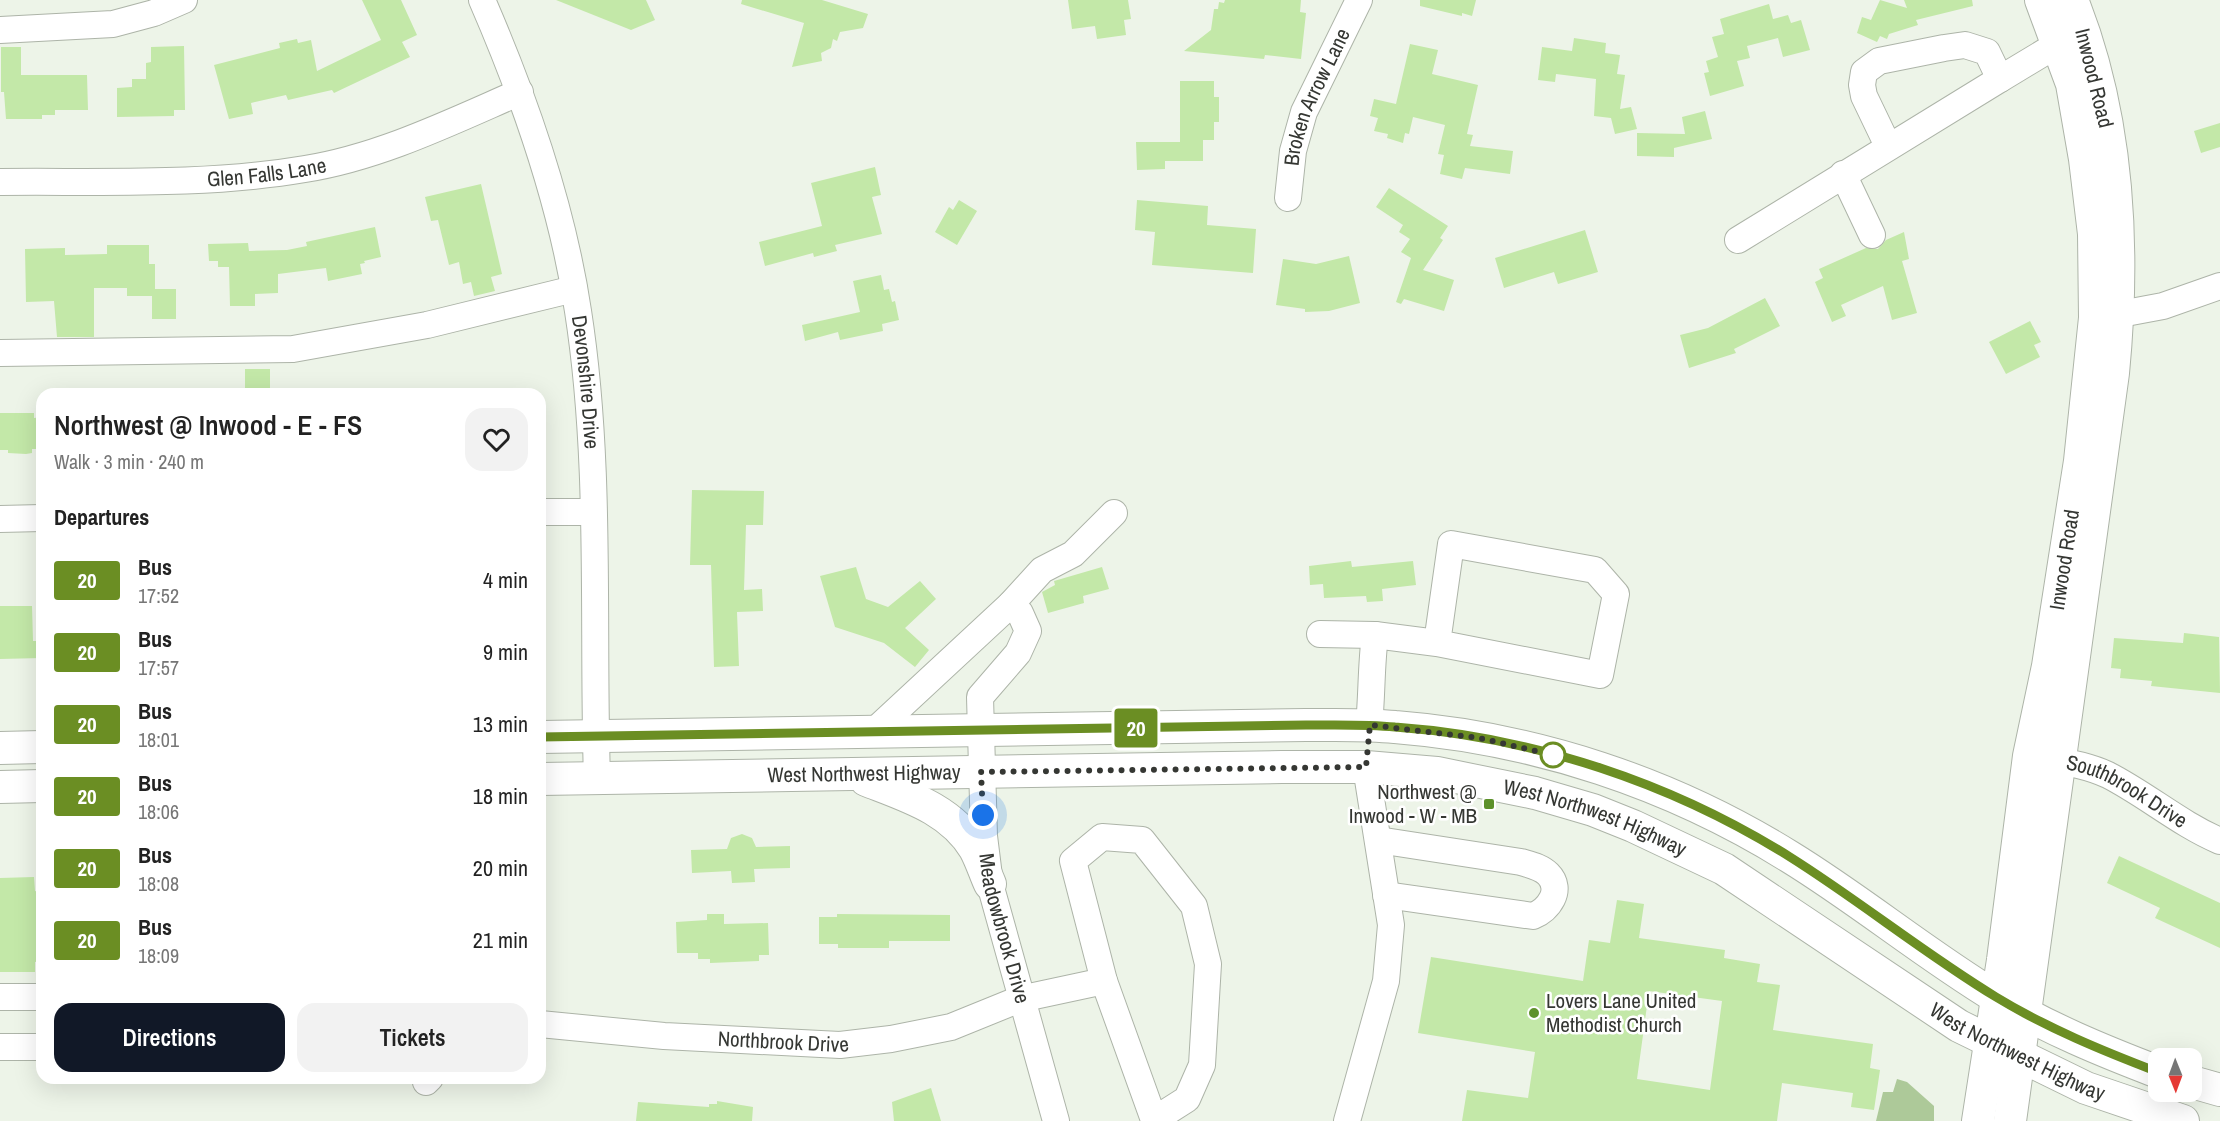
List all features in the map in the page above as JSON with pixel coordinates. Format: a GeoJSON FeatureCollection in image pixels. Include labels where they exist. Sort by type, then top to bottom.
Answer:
{"type":"FeatureCollection","features":[{"type":"Feature","properties":{"kind":"main road","name":"Inwood Road"},"geometry":{"type":"LineString","coordinates":[[2041,0],[2071,36]]}},
{"type":"Feature","properties":{"kind":"main road","name":"Inwood Road"},"geometry":{"type":"LineString","coordinates":[[2010,1121],[2060,761],[2107,316],[2072,84],[2073,0]]}},
{"type":"Feature","properties":{"kind":"main road","name":"Inwood Road"},"geometry":{"type":"LineString","coordinates":[[1978,1121],[1991,1043],[2029,756],[2048,666],[2080,461],[2107,316]]}},
{"type":"Feature","properties":{"kind":"main road","name":"West Northwest Highway"},"geometry":{"type":"LineString","coordinates":[[546,736],[1370,725],[1431,730],[1539,751],[1618,772],[1679,798],[1791,857],[1997,998],[2100,1050],[2148,1068]]}},
{"type":"Feature","properties":{"kind":"main road"},"geometry":{"type":"LineString","coordinates":[[1366,767],[1370,725]]}},
{"type":"Feature","properties":{"kind":"main road"},"geometry":{"type":"LineString","coordinates":[[0,748],[36,747]]}},
{"type":"Feature","properties":{"kind":"main road","name":"West Northwest Highway"},"geometry":{"type":"LineString","coordinates":[[546,779],[1366,767],[1437,773],[1534,792],[1593,810],[1634,826],[1724,869],[1909,995],[1991,1043],[2086,1088],[2183,1121]]}},
{"type":"Feature","properties":{"kind":"main road"},"geometry":{"type":"LineString","coordinates":[[851,774],[918,800],[939,811],[975,848],[990,884]]}},
{"type":"Feature","properties":{"kind":"main road"},"geometry":{"type":"LineString","coordinates":[[0,787],[36,786]]}},
{"type":"Feature","properties":{"kind":"main road"},"geometry":{"type":"LineString","coordinates":[[2202,1085],[2220,1090]]}},
{"type":"Feature","properties":{"kind":"street"},"geometry":{"type":"LineString","coordinates":[[0,30],[114,24],[154,13],[184,0]]}},
{"type":"Feature","properties":{"kind":"street","name":"Devonshire Drive"},"geometry":{"type":"LineString","coordinates":[[482,0],[520,92],[541,153],[574,289],[591,427],[597,778]]}},
{"type":"Feature","properties":{"kind":"street","name":"Broken Arrow Lane"},"geometry":{"type":"LineString","coordinates":[[1288,198],[1293,152],[1304,112],[1359,0]]}},
{"type":"Feature","properties":{"kind":"street"},"geometry":{"type":"LineString","coordinates":[[1738,240],[2071,36]]}},
{"type":"Feature","properties":{"kind":"street"},"geometry":{"type":"LineString","coordinates":[[1888,146],[1864,96],[1862,85],[1864,72],[1879,61],[1965,45],[1987,52],[2000,79]]}},
{"type":"Feature","properties":{"kind":"street","name":"Glen Falls Lane"},"geometry":{"type":"LineString","coordinates":[[0,182],[192,180],[244,177],[307,169],[368,153],[436,129],[520,92]]}},
{"type":"Feature","properties":{"kind":"street"},"geometry":{"type":"LineString","coordinates":[[1843,174],[1872,235]]}},
{"type":"Feature","properties":{"kind":"street"},"geometry":{"type":"LineString","coordinates":[[2107,316],[2163,306],[2220,286]]}},
{"type":"Feature","properties":{"kind":"street"},"geometry":{"type":"LineString","coordinates":[[0,353],[293,349],[427,325],[574,289]]}},
{"type":"Feature","properties":{"kind":"street"},"geometry":{"type":"LineString","coordinates":[[546,512],[592,512]]}},
{"type":"Feature","properties":{"kind":"street"},"geometry":{"type":"LineString","coordinates":[[872,733],[1011,604],[1042,570],[1073,554],[1114,513]]}},
{"type":"Feature","properties":{"kind":"street"},"geometry":{"type":"LineString","coordinates":[[0,519],[36,518]]}},
{"type":"Feature","properties":{"kind":"street"},"geometry":{"type":"LineString","coordinates":[[1320,634],[1375,636],[1437,643],[1600,675],[1616,594],[1595,570],[1451,543],[1437,643]]}},
{"type":"Feature","properties":{"kind":"street","name":"Meadowbrook Drive"},"geometry":{"type":"LineString","coordinates":[[1011,604],[1020,613],[1028,632],[1018,653],[980,697],[981,772],[990,884],[1020,999],[1056,1121]]}},
{"type":"Feature","properties":{"kind":"street"},"geometry":{"type":"LineString","coordinates":[[1370,725],[1373,686],[1371,664],[1375,636]]}},
{"type":"Feature","properties":{"kind":"street","name":"Southbrook Drive"},"geometry":{"type":"LineString","coordinates":[[2029,756],[2060,761],[2109,776],[2199,833],[2220,842]]}},
{"type":"Feature","properties":{"kind":"street"},"geometry":{"type":"LineString","coordinates":[[1347,1121],[1386,981],[1390,925],[1366,767]]}},
{"type":"Feature","properties":{"kind":"street"},"geometry":{"type":"LineString","coordinates":[[1102,837],[1142,840],[1194,906],[1208,964],[1202,1065],[1187,1099],[1154,1120],[1112,1002],[1104,981],[1073,861],[1102,837]]}},
{"type":"Feature","properties":{"kind":"street"},"geometry":{"type":"LineString","coordinates":[[1378,840],[1521,862],[1538,867],[1550,876],[1555,888],[1552,901],[1545,912],[1533,916],[1386,895]]}},
{"type":"Feature","properties":{"kind":"street","name":"Northbrook Drive"},"geometry":{"type":"LineString","coordinates":[[546,1025],[664,1036],[840,1045],[891,1039],[951,1027],[1020,999],[1104,981]]}},
{"type":"Feature","properties":{"kind":"street"},"geometry":{"type":"LineString","coordinates":[[0,997],[36,997]]}},
{"type":"Feature","properties":{"kind":"street"},"geometry":{"type":"LineString","coordinates":[[0,1047],[36,1047]]}},
{"type":"Feature","properties":{"kind":"green space"},"geometry":{"type":"Polygon","coordinates":[[[1897,1079],[1907,1082],[1934,1106],[1934,1121],[1876,1121],[1883,1092],[1893,1092],[1897,1079]]]}},
{"type":"Feature","properties":{"kind":"building"},"geometry":{"type":"Polygon","coordinates":[[[362,0],[401,0],[417,35],[402,42],[410,57],[334,93],[332,90],[288,100],[286,95],[251,103],[253,114],[229,119],[214,65],[280,48],[279,43],[297,39],[298,43],[311,40],[317,71],[381,40],[362,0]]]}},
{"type":"Feature","properties":{"kind":"building"},"geometry":{"type":"Polygon","coordinates":[[[556,0],[646,0],[655,20],[631,30],[556,0]]]}},
{"type":"Feature","properties":{"kind":"building"},"geometry":{"type":"Polygon","coordinates":[[[742,0],[822,0],[868,14],[863,28],[840,32],[837,41],[833,39],[831,48],[821,53],[822,61],[792,67],[804,23],[741,4],[742,0]]]}},
{"type":"Feature","properties":{"kind":"building"},"geometry":{"type":"Polygon","coordinates":[[[1068,0],[1128,0],[1131,19],[1124,20],[1126,35],[1097,39],[1095,26],[1072,29],[1068,0]]]}},
{"type":"Feature","properties":{"kind":"building"},"geometry":{"type":"Polygon","coordinates":[[[1225,0],[1301,0],[1300,12],[1306,13],[1301,59],[1265,55],[1264,59],[1184,51],[1211,30],[1214,9],[1218,9],[1219,2],[1224,3],[1225,0]]]}},
{"type":"Feature","properties":{"kind":"building"},"geometry":{"type":"Polygon","coordinates":[[[1420,0],[1476,0],[1472,16],[1462,13],[1462,16],[1420,6],[1420,0]]]}},
{"type":"Feature","properties":{"kind":"building"},"geometry":{"type":"Polygon","coordinates":[[[1880,0],[1907,8],[1904,0],[1972,0],[1973,6],[1916,20],[1918,25],[1889,34],[1887,39],[1880,36],[1877,42],[1857,33],[1862,17],[1871,20],[1880,0]]]}},
{"type":"Feature","properties":{"kind":"building"},"geometry":{"type":"Polygon","coordinates":[[[1769,4],[1773,19],[1788,15],[1791,23],[1801,20],[1810,50],[1783,57],[1778,38],[1747,46],[1750,58],[1737,61],[1744,86],[1710,96],[1704,73],[1709,72],[1706,61],[1718,57],[1712,37],[1724,34],[1720,19],[1769,4]]]}},
{"type":"Feature","properties":{"kind":"building"},"geometry":{"type":"Polygon","coordinates":[[[1574,38],[1606,43],[1605,53],[1620,55],[1617,74],[1625,75],[1620,109],[1631,107],[1637,129],[1615,134],[1611,118],[1594,116],[1596,79],[1556,74],[1555,82],[1538,80],[1542,47],[1572,51],[1574,38]]]}},
{"type":"Feature","properties":{"kind":"building"},"geometry":{"type":"Polygon","coordinates":[[[1410,44],[1438,50],[1432,74],[1478,85],[1467,134],[1473,135],[1470,146],[1513,151],[1510,174],[1465,168],[1462,179],[1440,174],[1444,155],[1438,154],[1445,125],[1413,117],[1409,134],[1405,133],[1403,143],[1387,138],[1388,134],[1374,131],[1378,118],[1370,116],[1374,99],[1396,104],[1410,44]]]}},
{"type":"Feature","properties":{"kind":"building"},"geometry":{"type":"Polygon","coordinates":[[[184,46],[185,110],[174,110],[174,116],[117,117],[117,88],[132,87],[132,79],[146,79],[146,63],[151,62],[151,47],[184,46]]]}},
{"type":"Feature","properties":{"kind":"building"},"geometry":{"type":"Polygon","coordinates":[[[1,47],[21,47],[21,75],[87,75],[88,110],[55,110],[55,115],[42,115],[42,119],[6,119],[4,92],[1,92],[1,47]]]}},
{"type":"Feature","properties":{"kind":"building"},"geometry":{"type":"Polygon","coordinates":[[[1180,81],[1214,81],[1214,97],[1219,97],[1219,122],[1214,122],[1214,140],[1203,140],[1203,161],[1165,161],[1165,169],[1137,170],[1136,142],[1180,142],[1180,81]]]}},
{"type":"Feature","properties":{"kind":"building"},"geometry":{"type":"Polygon","coordinates":[[[1705,111],[1712,139],[1674,148],[1674,157],[1637,156],[1637,133],[1685,134],[1682,117],[1705,111]]]}},
{"type":"Feature","properties":{"kind":"building"},"geometry":{"type":"Polygon","coordinates":[[[2220,123],[2220,147],[2201,153],[2194,131],[2220,123]]]}},
{"type":"Feature","properties":{"kind":"building"},"geometry":{"type":"Polygon","coordinates":[[[875,167],[881,195],[872,197],[882,234],[835,245],[837,251],[814,257],[813,253],[765,266],[759,242],[822,226],[811,183],[875,167]]]}},
{"type":"Feature","properties":{"kind":"building"},"geometry":{"type":"Polygon","coordinates":[[[481,184],[502,274],[491,277],[495,291],[474,296],[471,282],[463,284],[459,262],[449,265],[438,220],[431,221],[425,197],[481,184]]]}},
{"type":"Feature","properties":{"kind":"building"},"geometry":{"type":"Polygon","coordinates":[[[1389,188],[1448,226],[1440,238],[1443,240],[1423,270],[1454,280],[1444,311],[1404,299],[1401,304],[1396,302],[1411,258],[1401,252],[1410,239],[1399,232],[1403,225],[1376,207],[1389,188]]]}},
{"type":"Feature","properties":{"kind":"building"},"geometry":{"type":"Polygon","coordinates":[[[959,200],[977,211],[957,245],[935,232],[949,207],[953,210],[959,200]]]}},
{"type":"Feature","properties":{"kind":"building"},"geometry":{"type":"Polygon","coordinates":[[[1137,200],[1208,206],[1207,225],[1256,229],[1253,273],[1152,265],[1155,232],[1135,230],[1137,200]]]}},
{"type":"Feature","properties":{"kind":"building"},"geometry":{"type":"Polygon","coordinates":[[[375,227],[381,257],[360,264],[362,274],[328,281],[326,268],[278,274],[278,293],[255,294],[255,306],[230,306],[229,267],[218,267],[218,261],[209,261],[208,244],[248,243],[249,251],[287,250],[307,246],[306,242],[375,227]]]}},
{"type":"Feature","properties":{"kind":"building"},"geometry":{"type":"Polygon","coordinates":[[[1585,230],[1598,272],[1558,284],[1554,272],[1504,288],[1495,258],[1585,230]]]}},
{"type":"Feature","properties":{"kind":"building"},"geometry":{"type":"Polygon","coordinates":[[[1904,232],[1909,259],[1902,261],[1917,313],[1892,320],[1883,286],[1841,305],[1846,316],[1832,322],[1815,282],[1823,278],[1819,269],[1866,248],[1878,249],[1886,240],[1904,232]]]}},
{"type":"Feature","properties":{"kind":"building"},"geometry":{"type":"Polygon","coordinates":[[[107,245],[149,245],[149,264],[155,264],[155,289],[176,289],[176,319],[152,319],[152,296],[127,296],[127,288],[94,288],[94,337],[57,337],[54,301],[26,302],[25,249],[65,248],[65,255],[107,254],[107,245]]]}},
{"type":"Feature","properties":{"kind":"building"},"geometry":{"type":"Polygon","coordinates":[[[1349,256],[1360,303],[1329,311],[1305,312],[1305,309],[1276,305],[1283,259],[1316,264],[1349,256]]]}},
{"type":"Feature","properties":{"kind":"building"},"geometry":{"type":"Polygon","coordinates":[[[881,275],[884,290],[889,289],[892,302],[895,301],[899,320],[882,324],[883,331],[840,340],[838,332],[805,341],[802,325],[860,312],[853,281],[881,275]]]}},
{"type":"Feature","properties":{"kind":"building"},"geometry":{"type":"Polygon","coordinates":[[[1765,298],[1780,326],[1734,349],[1736,353],[1689,368],[1680,335],[1708,328],[1765,298]]]}},
{"type":"Feature","properties":{"kind":"building"},"geometry":{"type":"Polygon","coordinates":[[[2030,321],[2041,342],[2034,345],[2040,357],[2006,374],[1989,342],[2030,321]]]}},
{"type":"Feature","properties":{"kind":"building"},"geometry":{"type":"Polygon","coordinates":[[[245,369],[270,369],[270,388],[245,388],[245,369]]]}},
{"type":"Feature","properties":{"kind":"building"},"geometry":{"type":"Polygon","coordinates":[[[0,413],[34,413],[36,449],[26,454],[0,450],[0,413]]]}},
{"type":"Feature","properties":{"kind":"building"},"geometry":{"type":"Polygon","coordinates":[[[692,490],[764,491],[763,525],[746,525],[744,590],[762,589],[763,611],[737,612],[739,666],[714,667],[711,565],[690,565],[692,490]]]}},
{"type":"Feature","properties":{"kind":"building"},"geometry":{"type":"Polygon","coordinates":[[[1351,561],[1352,567],[1413,561],[1416,585],[1382,589],[1383,601],[1367,602],[1366,596],[1324,598],[1323,584],[1310,585],[1309,566],[1351,561]]]}},
{"type":"Feature","properties":{"kind":"building"},"geometry":{"type":"Polygon","coordinates":[[[856,567],[866,599],[888,607],[920,581],[936,599],[905,628],[929,650],[915,667],[884,643],[835,627],[820,576],[856,567]]]}},
{"type":"Feature","properties":{"kind":"building"},"geometry":{"type":"Polygon","coordinates":[[[1102,567],[1109,589],[1083,596],[1084,603],[1048,613],[1042,592],[1055,585],[1054,581],[1102,567]]]}},
{"type":"Feature","properties":{"kind":"building"},"geometry":{"type":"Polygon","coordinates":[[[0,606],[32,606],[36,658],[0,659],[0,606]]]}},
{"type":"Feature","properties":{"kind":"building"},"geometry":{"type":"Polygon","coordinates":[[[2184,633],[2219,637],[2220,693],[2151,686],[2152,681],[2120,678],[2121,669],[2111,668],[2114,638],[2183,643],[2184,633]]]}},
{"type":"Feature","properties":{"kind":"building"},"geometry":{"type":"Polygon","coordinates":[[[742,834],[752,838],[756,847],[790,846],[790,868],[754,869],[755,882],[732,883],[731,871],[692,873],[691,850],[727,849],[731,838],[742,834]]]}},
{"type":"Feature","properties":{"kind":"building"},"geometry":{"type":"Polygon","coordinates":[[[2119,856],[2220,903],[2220,948],[2155,918],[2160,908],[2107,883],[2119,856]]]}},
{"type":"Feature","properties":{"kind":"building"},"geometry":{"type":"Polygon","coordinates":[[[34,877],[36,891],[35,972],[0,972],[0,878],[34,877]]]}},
{"type":"Feature","properties":{"kind":"building","name":"Lovers Lane United Methodist Church"},"geometry":{"type":"Polygon","coordinates":[[[1617,900],[1644,904],[1639,938],[1725,950],[1724,958],[1760,964],[1757,982],[1780,985],[1773,1030],[1873,1044],[1870,1068],[1880,1070],[1874,1110],[1851,1107],[1853,1093],[1782,1083],[1777,1121],[1462,1121],[1467,1090],[1528,1098],[1535,1052],[1418,1033],[1431,957],[1583,981],[1589,940],[1610,943],[1617,900]],[[1649,991],[1637,1079],[1710,1090],[1722,1001],[1649,991]]]}},
{"type":"Feature","properties":{"kind":"building"},"geometry":{"type":"Polygon","coordinates":[[[707,914],[724,914],[724,924],[768,923],[769,955],[759,955],[759,961],[710,963],[710,959],[698,959],[698,953],[677,953],[676,922],[707,920],[707,914]]]}},
{"type":"Feature","properties":{"kind":"building"},"geometry":{"type":"Polygon","coordinates":[[[837,914],[950,915],[950,941],[889,941],[889,948],[838,948],[838,944],[819,944],[819,917],[837,917],[837,914]]]}},
{"type":"Feature","properties":{"kind":"building"},"geometry":{"type":"Polygon","coordinates":[[[931,1088],[941,1121],[894,1121],[892,1102],[931,1088]]]}},
{"type":"Feature","properties":{"kind":"building"},"geometry":{"type":"Polygon","coordinates":[[[717,1101],[753,1107],[752,1121],[636,1121],[638,1102],[709,1107],[709,1104],[717,1104],[717,1101]]]}},
{"type":"Feature","properties":{"kind":"bus line","name":"20"},"geometry":{"type":"LineString","coordinates":[[546,737],[1370,725],[1431,730],[1479,738],[1618,772],[1679,798],[1791,857],[1997,998],[2100,1050],[2148,1068]]}},
{"type":"Feature","properties":{"kind":"place","name":"Northwest @ Inwood - W - MB"},"geometry":{"type":"Point","coordinates":[1489,804]}},
{"type":"Feature","properties":{"kind":"place","name":"Lovers Lane United Methodist Church"},"geometry":{"type":"Point","coordinates":[1534,1013]}},
{"type":"Feature","properties":{"kind":"route"},"geometry":{"type":"LineString","coordinates":[[983,815],[981,772],[1366,767],[1370,725],[1431,730],[1479,738],[1562,757],[1553,755]]}}]}
